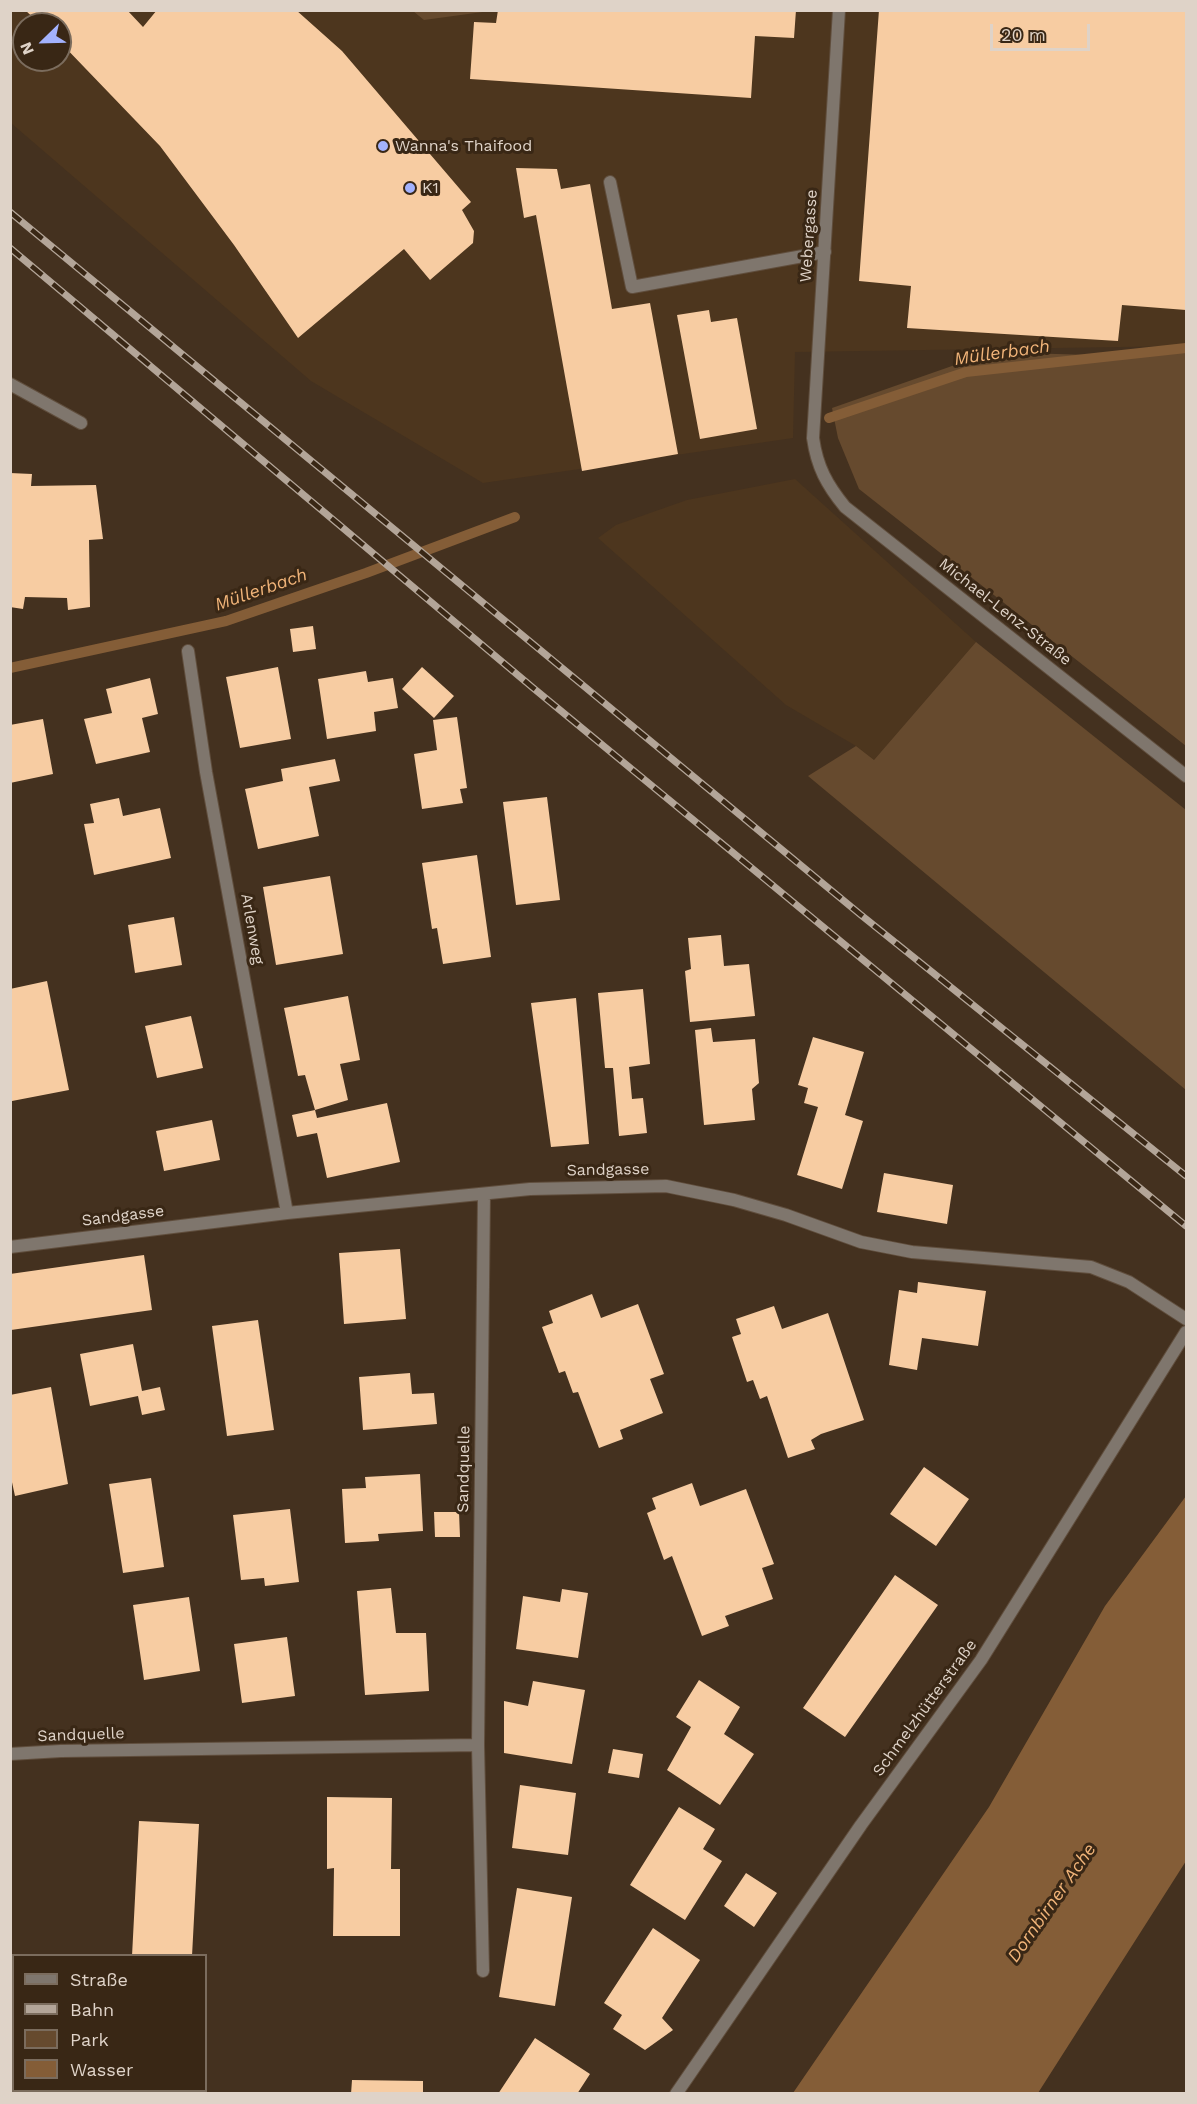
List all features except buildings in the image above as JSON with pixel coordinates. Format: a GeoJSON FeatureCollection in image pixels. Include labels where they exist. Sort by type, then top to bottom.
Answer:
{"type":"FeatureCollection","features":[{"type":"Feature","properties":{"kind":"street","name":"Webergasse"},"geometry":{"type":"LineString","coordinates":[[817,463],[813,438],[839,10]]}},
{"type":"Feature","properties":{"kind":"street"},"geometry":{"type":"LineString","coordinates":[[610,182],[632,286],[825,252]]}},
{"type":"Feature","properties":{"kind":"street"},"geometry":{"type":"LineString","coordinates":[[10,384],[81,423]]}},
{"type":"Feature","properties":{"kind":"street","name":"Michael-Lenz-Straße"},"geometry":{"type":"LineString","coordinates":[[817,463],[828,487],[845,507],[1186,776]]}},
{"type":"Feature","properties":{"kind":"street","name":"Arlenweg"},"geometry":{"type":"LineString","coordinates":[[188,651],[206,772],[287,1213]]}},
{"type":"Feature","properties":{"kind":"street","name":"Sandgasse"},"geometry":{"type":"LineString","coordinates":[[10,1247],[287,1213],[484,1194],[601,1186],[666,1186],[765,1209],[861,1242],[912,1252],[1091,1267],[1129,1282],[1186,1318]]}},
{"type":"Feature","properties":{"kind":"street","name":"Sandquelle"},"geometry":{"type":"LineString","coordinates":[[483,1971],[477,1745],[484,1194]]}},
{"type":"Feature","properties":{"kind":"street","name":"Schmelzhütterstraße"},"geometry":{"type":"LineString","coordinates":[[676,2094],[861,1825],[981,1660],[1186,1332]]}},
{"type":"Feature","properties":{"kind":"street","name":"Sandquelle"},"geometry":{"type":"LineString","coordinates":[[10,1754],[61,1750],[477,1745]]}},
{"type":"Feature","properties":{"kind":"shaded area"},"geometry":{"type":"Polygon","coordinates":[[[11,11],[1186,11],[1186,346],[795,352],[793,438],[483,483],[311,381],[11,123],[11,11]]]}},
{"type":"Feature","properties":{"kind":"shaded area"},"geometry":{"type":"Polygon","coordinates":[[[795,479],[976,642],[874,760],[856,746],[786,705],[598,538],[616,525],[687,500],[795,479]]]}},
{"type":"Feature","properties":{"kind":"green space"},"geometry":{"type":"Polygon","coordinates":[[[413,11],[490,11],[424,20],[413,11]]]}},
{"type":"Feature","properties":{"kind":"green space"},"geometry":{"type":"Polygon","coordinates":[[[1186,346],[1186,746],[859,489],[838,438],[832,408],[992,352],[1122,356],[1186,346]]]}},
{"type":"Feature","properties":{"kind":"green space"},"geometry":{"type":"Polygon","coordinates":[[[976,642],[1186,810],[1186,1090],[808,776],[856,746],[874,760],[976,642]]]}},
{"type":"Feature","properties":{"kind":"water","name":"Dornbirner Ache"},"geometry":{"type":"Polygon","coordinates":[[[1186,1496],[1186,1861],[1038,2093],[793,2093],[989,1807],[1105,1606],[1186,1496]]]}},
{"type":"Feature","properties":{"kind":"waterway","name":"Müllerbach"},"geometry":{"type":"LineString","coordinates":[[829,418],[966,372],[1186,348]]}},
{"type":"Feature","properties":{"kind":"waterway","name":"Müllerbach"},"geometry":{"type":"LineString","coordinates":[[10,668],[226,621],[366,573],[515,517]]}},
{"type":"Feature","properties":{"kind":"railway"},"geometry":{"type":"LineString","coordinates":[[10,212],[861,915],[1186,1176]]}},
{"type":"Feature","properties":{"kind":"railway"},"geometry":{"type":"LineString","coordinates":[[10,248],[532,687],[1186,1226]]}},
{"type":"Feature","properties":{"kind":"place","name":"Wanna's Thaifood"},"geometry":{"type":"Point","coordinates":[383,146]}},
{"type":"Feature","properties":{"kind":"place","name":"K1"},"geometry":{"type":"Point","coordinates":[410,188]}}]}
